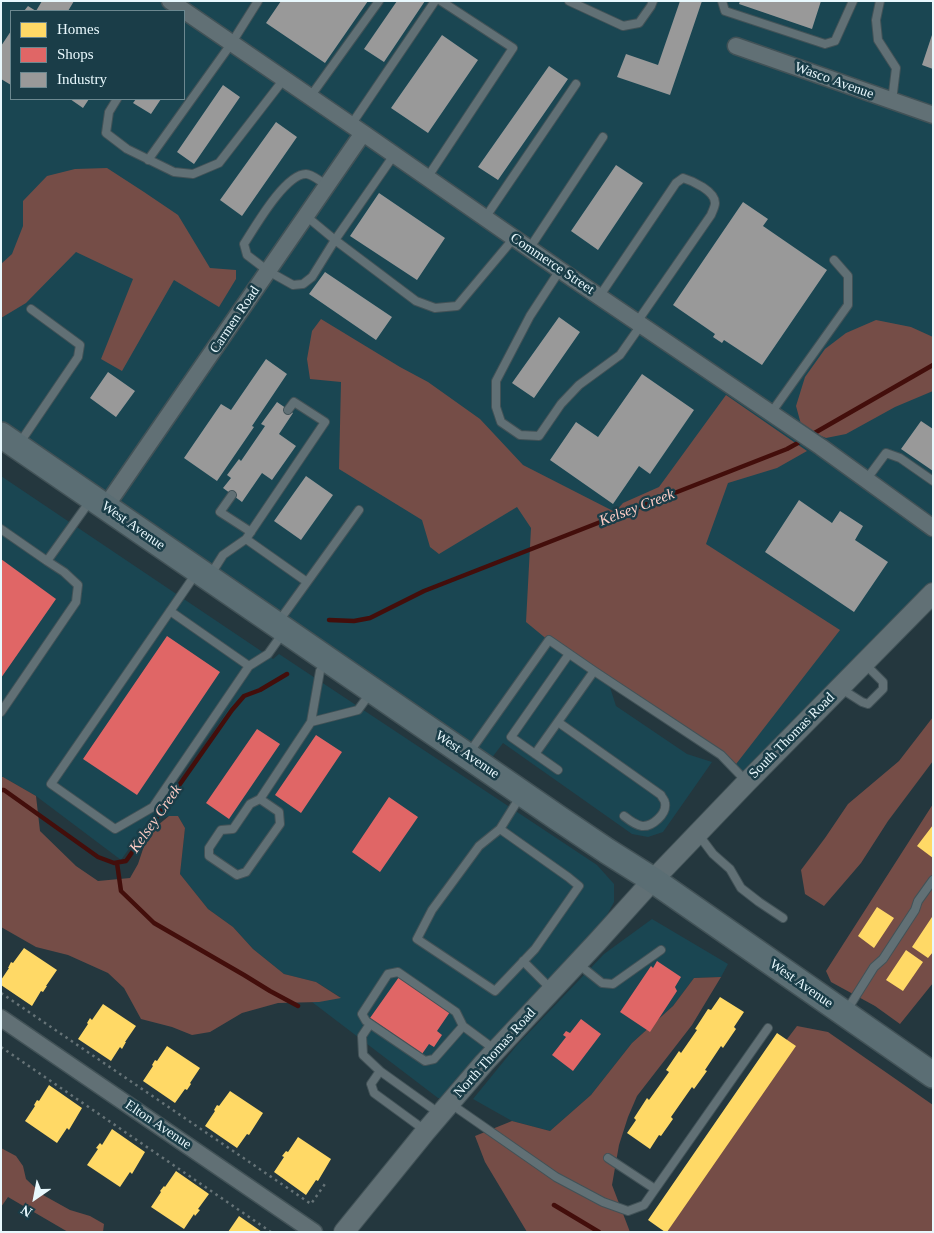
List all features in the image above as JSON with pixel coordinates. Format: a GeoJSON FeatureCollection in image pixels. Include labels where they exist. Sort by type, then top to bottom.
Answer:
{"type":"FeatureCollection","features":[{"type":"Feature","properties":{"kind":"main road","name":"West Avenue"},"geometry":{"type":"LineString","coordinates":[[7,442],[100,502],[933,1075]]}},
{"type":"Feature","properties":{"kind":"street","name":"Commerce Street"},"geometry":{"type":"LineString","coordinates":[[185,13],[772,413],[933,528]]}},
{"type":"Feature","properties":{"kind":"street","name":"Wasco Avenue"},"geometry":{"type":"LineString","coordinates":[[736,46],[933,115]]}},
{"type":"Feature","properties":{"kind":"street","name":"Carmen Road"},"geometry":{"type":"LineString","coordinates":[[100,502],[306,216],[327,185],[357,129]]}},
{"type":"Feature","properties":{"kind":"street","name":"South Thomas Road"},"geometry":{"type":"LineString","coordinates":[[652,880],[933,593]]}},
{"type":"Feature","properties":{"kind":"street","name":"North Thomas Road"},"geometry":{"type":"LineString","coordinates":[[344,1232],[445,1109],[652,880]]}},
{"type":"Feature","properties":{"kind":"street","name":"Elton Avenue"},"geometry":{"type":"LineString","coordinates":[[1,1018],[314,1232]]}},
{"type":"Feature","properties":{"kind":"lane"},"geometry":{"type":"LineString","coordinates":[[148,160],[231,44],[258,1]]}},
{"type":"Feature","properties":{"kind":"lane"},"geometry":{"type":"LineString","coordinates":[[310,97],[379,1]]}},
{"type":"Feature","properties":{"kind":"lane"},"geometry":{"type":"LineString","coordinates":[[357,129],[434,1]]}},
{"type":"Feature","properties":{"kind":"lane"},"geometry":{"type":"LineString","coordinates":[[427,178],[513,48],[442,1]]}},
{"type":"Feature","properties":{"kind":"lane"},"geometry":{"type":"LineString","coordinates":[[569,1],[623,26],[639,23],[653,1]]}},
{"type":"Feature","properties":{"kind":"lane"},"geometry":{"type":"LineString","coordinates":[[722,1],[725,11],[825,44],[835,41],[853,1]]}},
{"type":"Feature","properties":{"kind":"lane"},"geometry":{"type":"LineString","coordinates":[[880,1],[876,20],[878,40],[896,68],[892,101]]}},
{"type":"Feature","properties":{"kind":"lane"},"geometry":{"type":"LineString","coordinates":[[116,100],[108,112],[106,133],[127,149],[148,160],[174,172],[193,174],[219,163],[284,79]]}},
{"type":"Feature","properties":{"kind":"lane"},"geometry":{"type":"LineString","coordinates":[[485,218],[576,84]]}},
{"type":"Feature","properties":{"kind":"lane"},"geometry":{"type":"LineString","coordinates":[[529,249],[603,137]]}},
{"type":"Feature","properties":{"kind":"lane"},"geometry":{"type":"LineString","coordinates":[[327,185],[308,174],[296,176],[279,192],[244,244],[247,255],[268,271],[293,285],[302,284],[312,277],[335,240],[394,155]]}},
{"type":"Feature","properties":{"kind":"lane"},"geometry":{"type":"LineString","coordinates":[[560,270],[530,316],[496,380],[496,407],[501,422],[520,436],[539,436],[561,404],[579,385],[620,355],[712,216],[715,202],[712,194],[692,181],[683,178],[676,183],[600,297]]}},
{"type":"Feature","properties":{"kind":"lane"},"geometry":{"type":"LineString","coordinates":[[306,216],[416,301],[435,308],[457,306],[514,238]]}},
{"type":"Feature","properties":{"kind":"lane"},"geometry":{"type":"LineString","coordinates":[[772,413],[848,305],[848,276],[834,260]]}},
{"type":"Feature","properties":{"kind":"lane"},"geometry":{"type":"LineString","coordinates":[[7,442],[44,406],[78,357],[80,345],[31,309]]}},
{"type":"Feature","properties":{"kind":"lane"},"geometry":{"type":"LineString","coordinates":[[288,410],[294,402],[325,422],[246,539],[223,555],[170,611],[51,784],[115,829],[153,807],[249,666],[268,654],[307,582],[359,510]]}},
{"type":"Feature","properties":{"kind":"lane"},"geometry":{"type":"LineString","coordinates":[[866,480],[886,453],[900,458],[933,481]]}},
{"type":"Feature","properties":{"kind":"lane"},"geometry":{"type":"LineString","coordinates":[[232,495],[220,512],[251,532]]}},
{"type":"Feature","properties":{"kind":"lane"},"geometry":{"type":"LineString","coordinates":[[47,562],[100,502]]}},
{"type":"Feature","properties":{"kind":"lane"},"geometry":{"type":"LineString","coordinates":[[1,529],[64,572],[78,585],[76,602],[1,712]]}},
{"type":"Feature","properties":{"kind":"lane"},"geometry":{"type":"LineString","coordinates":[[246,539],[307,582]]}},
{"type":"Feature","properties":{"kind":"lane"},"geometry":{"type":"LineString","coordinates":[[170,611],[249,666]]}},
{"type":"Feature","properties":{"kind":"lane"},"geometry":{"type":"LineString","coordinates":[[468,755],[549,640],[721,755],[747,782]]}},
{"type":"Feature","properties":{"kind":"lane"},"geometry":{"type":"LineString","coordinates":[[558,770],[511,737],[569,654]]}},
{"type":"Feature","properties":{"kind":"lane"},"geometry":{"type":"LineString","coordinates":[[260,799],[279,812],[280,824],[246,872],[237,875],[209,856],[209,848],[221,830],[233,829],[250,804],[260,799],[310,722],[320,671],[328,660]]}},
{"type":"Feature","properties":{"kind":"lane"},"geometry":{"type":"LineString","coordinates":[[840,688],[868,704],[883,689],[883,682],[864,663]]}},
{"type":"Feature","properties":{"kind":"lane"},"geometry":{"type":"LineString","coordinates":[[535,754],[594,671]]}},
{"type":"Feature","properties":{"kind":"lane"},"geometry":{"type":"LineString","coordinates":[[310,722],[358,710],[372,690]]}},
{"type":"Feature","properties":{"kind":"lane"},"geometry":{"type":"LineString","coordinates":[[558,722],[661,795],[665,803],[664,810],[652,825],[642,826],[633,823],[624,816]]}},
{"type":"Feature","properties":{"kind":"lane"},"geometry":{"type":"LineString","coordinates":[[500,829],[578,886],[535,950],[495,991],[416,939],[432,910],[479,846],[500,829],[522,793]]}},
{"type":"Feature","properties":{"kind":"lane"},"geometry":{"type":"LineString","coordinates":[[698,834],[713,854],[730,869],[741,888],[783,918]]}},
{"type":"Feature","properties":{"kind":"lane"},"geometry":{"type":"LineString","coordinates":[[844,1014],[874,967],[883,959],[933,880]]}},
{"type":"Feature","properties":{"kind":"lane"},"geometry":{"type":"LineString","coordinates":[[577,964],[602,982],[613,984],[661,950]]}},
{"type":"Feature","properties":{"kind":"lane"},"geometry":{"type":"LineString","coordinates":[[523,961],[552,990]]}},
{"type":"Feature","properties":{"kind":"lane"},"geometry":{"type":"LineString","coordinates":[[463,1026],[434,1059],[425,1061],[370,1024],[362,1014],[388,974],[398,972],[456,1012],[463,1026],[496,1051]]}},
{"type":"Feature","properties":{"kind":"lane"},"geometry":{"type":"LineString","coordinates":[[370,1024],[362,1036],[363,1055],[380,1071],[556,1177],[603,1202],[628,1211],[644,1205],[768,1028]]}},
{"type":"Feature","properties":{"kind":"lane"},"geometry":{"type":"LineString","coordinates":[[380,1071],[371,1084],[374,1093],[426,1131]]}},
{"type":"Feature","properties":{"kind":"lane"},"geometry":{"type":"LineString","coordinates":[[608,1158],[655,1189]]}},
{"type":"Feature","properties":{"kind":"path"},"geometry":{"type":"LineString","coordinates":[[1,993],[311,1204],[327,1180]]}},
{"type":"Feature","properties":{"kind":"path"},"geometry":{"type":"LineString","coordinates":[[1,1047],[271,1232]]}},
{"type":"Feature","properties":{"kind":"shaded area"},"geometry":{"type":"Polygon","coordinates":[[[1,1],[933,1],[933,593],[747,782],[721,755],[608,681],[616,706],[687,754],[712,762],[663,832],[648,837],[632,834],[503,743],[485,767],[1,435],[1,1]]]}},
{"type":"Feature","properties":{"kind":"shaded area"},"geometry":{"type":"Polygon","coordinates":[[[107,168],[178,215],[210,268],[236,270],[236,279],[219,307],[174,280],[122,371],[101,359],[133,279],[76,252],[26,303],[1,318],[1,264],[12,254],[23,226],[23,201],[47,176],[75,169],[107,168]]]}},
{"type":"Feature","properties":{"kind":"shaded area"},"geometry":{"type":"Polygon","coordinates":[[[321,319],[428,382],[480,419],[523,465],[615,512],[623,503],[659,487],[726,395],[807,451],[777,468],[728,483],[706,544],[840,630],[733,768],[549,641],[526,622],[531,528],[517,507],[439,554],[430,547],[422,520],[339,469],[341,382],[310,379],[307,359],[312,331],[321,319]]]}},
{"type":"Feature","properties":{"kind":"shaded area"},"geometry":{"type":"Polygon","coordinates":[[[876,320],[911,327],[933,337],[933,391],[895,407],[846,434],[826,438],[802,428],[796,406],[805,377],[825,349],[846,333],[876,320]]]}},
{"type":"Feature","properties":{"kind":"shaded area"},"geometry":{"type":"Polygon","coordinates":[[[1,476],[273,659],[279,654],[597,865],[614,884],[614,902],[600,928],[444,1099],[438,1098],[312,1002],[340,997],[316,982],[284,974],[253,949],[233,927],[208,909],[180,874],[185,828],[178,816],[169,816],[156,820],[235,699],[121,860],[36,796],[1,777],[1,476]]]}},
{"type":"Feature","properties":{"kind":"shaded area"},"geometry":{"type":"Polygon","coordinates":[[[933,717],[933,761],[888,821],[861,863],[824,906],[805,894],[801,870],[848,804],[899,761],[933,717]]]}},
{"type":"Feature","properties":{"kind":"shaded area"},"geometry":{"type":"Polygon","coordinates":[[[1,777],[36,796],[40,831],[76,866],[98,881],[130,878],[138,864],[146,840],[158,825],[169,816],[178,816],[185,828],[180,874],[208,909],[233,927],[253,949],[284,974],[316,982],[341,998],[319,1002],[278,1003],[242,1013],[210,1032],[192,1035],[172,1027],[141,1019],[124,988],[108,973],[68,955],[36,947],[1,927],[1,777]]]}},
{"type":"Feature","properties":{"kind":"shaded area"},"geometry":{"type":"Polygon","coordinates":[[[933,804],[933,983],[900,1024],[875,1006],[831,982],[826,971],[933,804]]]}},
{"type":"Feature","properties":{"kind":"shaded area"},"geometry":{"type":"Polygon","coordinates":[[[652,919],[728,964],[721,977],[694,978],[673,1006],[632,1043],[591,1095],[550,1131],[512,1121],[473,1099],[517,1045],[604,954],[652,919]]]}},
{"type":"Feature","properties":{"kind":"shaded area"},"geometry":{"type":"Polygon","coordinates":[[[721,977],[692,1025],[637,1096],[628,1117],[619,1145],[612,1185],[630,1232],[527,1232],[485,1162],[475,1136],[512,1121],[550,1131],[591,1095],[632,1043],[673,1006],[694,978],[721,977]]]}},
{"type":"Feature","properties":{"kind":"shaded area"},"geometry":{"type":"Polygon","coordinates":[[[797,1026],[828,1032],[933,1105],[933,1232],[667,1232],[775,1055],[797,1026]]]}},
{"type":"Feature","properties":{"kind":"shaded area"},"geometry":{"type":"Polygon","coordinates":[[[1,1148],[16,1156],[23,1166],[26,1179],[43,1195],[70,1210],[90,1216],[104,1224],[103,1232],[68,1232],[8,1197],[1,1207],[1,1148]]]}},
{"type":"Feature","properties":{"kind":"building: Homes"},"geometry":{"type":"Polygon","coordinates":[[[933,825],[933,858],[917,846],[933,825]]]}},
{"type":"Feature","properties":{"kind":"building: Homes"},"geometry":{"type":"Polygon","coordinates":[[[877,907],[894,918],[874,948],[858,936],[877,907]]]}},
{"type":"Feature","properties":{"kind":"building: Homes"},"geometry":{"type":"Polygon","coordinates":[[[932,917],[933,952],[928,958],[912,947],[932,917]]]}},
{"type":"Feature","properties":{"kind":"building: Homes"},"geometry":{"type":"Polygon","coordinates":[[[24,948],[57,970],[32,1006],[1,985],[1,980],[11,962],[13,963],[24,948]]]}},
{"type":"Feature","properties":{"kind":"building: Homes"},"geometry":{"type":"Polygon","coordinates":[[[906,950],[923,962],[903,991],[886,980],[906,950]]]}},
{"type":"Feature","properties":{"kind":"building: Homes"},"geometry":{"type":"Polygon","coordinates":[[[720,997],[744,1012],[734,1027],[736,1029],[723,1048],[721,1046],[705,1070],[707,1071],[694,1089],[692,1087],[671,1117],[673,1119],[650,1149],[627,1133],[647,1098],[649,1100],[669,1072],[666,1070],[697,1030],[695,1029],[708,1009],[711,1010],[720,997]]]}},
{"type":"Feature","properties":{"kind":"building: Homes"},"geometry":{"type":"Polygon","coordinates":[[[103,1004],[136,1026],[122,1049],[120,1047],[111,1061],[78,1039],[90,1018],[92,1020],[103,1004]]]}},
{"type":"Feature","properties":{"kind":"building: Homes"},"geometry":{"type":"Polygon","coordinates":[[[777,1033],[796,1046],[667,1232],[665,1232],[648,1220],[777,1033]]]}},
{"type":"Feature","properties":{"kind":"building: Homes"},"geometry":{"type":"Polygon","coordinates":[[[167,1046],[200,1068],[187,1090],[185,1089],[175,1103],[143,1081],[155,1060],[157,1061],[167,1046]]]}},
{"type":"Feature","properties":{"kind":"building: Homes"},"geometry":{"type":"Polygon","coordinates":[[[49,1085],[82,1108],[69,1130],[67,1128],[57,1143],[25,1121],[37,1100],[39,1101],[49,1085]]]}},
{"type":"Feature","properties":{"kind":"building: Homes"},"geometry":{"type":"Polygon","coordinates":[[[230,1091],[263,1113],[249,1135],[247,1134],[237,1148],[205,1126],[217,1105],[219,1106],[230,1091]]]}},
{"type":"Feature","properties":{"kind":"building: Homes"},"geometry":{"type":"Polygon","coordinates":[[[112,1129],[145,1152],[132,1174],[130,1172],[120,1187],[87,1165],[98,1149],[96,1148],[100,1143],[102,1145],[112,1129]]]}},
{"type":"Feature","properties":{"kind":"building: Homes"},"geometry":{"type":"Polygon","coordinates":[[[298,1137],[331,1159],[318,1181],[316,1180],[306,1195],[274,1172],[284,1157],[282,1156],[286,1151],[288,1152],[298,1137]]]}},
{"type":"Feature","properties":{"kind":"building: Homes"},"geometry":{"type":"Polygon","coordinates":[[[176,1171],[209,1194],[198,1209],[200,1210],[195,1216],[194,1214],[184,1229],[151,1207],[160,1191],[176,1171]]]}},
{"type":"Feature","properties":{"kind":"building: Homes"},"geometry":{"type":"Polygon","coordinates":[[[239,1216],[262,1232],[228,1232],[239,1216]]]}},
{"type":"Feature","properties":{"kind":"building: Shops"},"geometry":{"type":"Polygon","coordinates":[[[1,559],[56,599],[1,678],[1,559]]]}},
{"type":"Feature","properties":{"kind":"building: Shops"},"geometry":{"type":"Polygon","coordinates":[[[167,636],[220,672],[137,795],[83,759],[167,636]]]}},
{"type":"Feature","properties":{"kind":"building: Shops"},"geometry":{"type":"Polygon","coordinates":[[[257,729],[280,744],[229,819],[206,803],[257,729]]]}},
{"type":"Feature","properties":{"kind":"building: Shops"},"geometry":{"type":"Polygon","coordinates":[[[316,735],[342,752],[301,813],[275,795],[316,735]]]}},
{"type":"Feature","properties":{"kind":"building: Shops"},"geometry":{"type":"Polygon","coordinates":[[[389,797],[418,817],[380,872],[352,852],[389,797]]]}},
{"type":"Feature","properties":{"kind":"building: Shops"},"geometry":{"type":"Polygon","coordinates":[[[657,961],[681,977],[675,987],[677,991],[650,1032],[620,1012],[651,966],[653,968],[657,961]]]}},
{"type":"Feature","properties":{"kind":"building: Shops"},"geometry":{"type":"Polygon","coordinates":[[[399,977],[450,1012],[437,1031],[442,1035],[434,1047],[429,1044],[422,1054],[370,1018],[399,977]]]}},
{"type":"Feature","properties":{"kind":"building: Shops"},"geometry":{"type":"Polygon","coordinates":[[[581,1019],[601,1034],[573,1071],[552,1055],[566,1037],[563,1035],[566,1031],[570,1033],[581,1019]]]}},
{"type":"Feature","properties":{"kind":"building: Industry"},"geometry":{"type":"Polygon","coordinates":[[[42,1],[74,1],[69,10],[37,10],[42,1]]]}},
{"type":"Feature","properties":{"kind":"building: Industry"},"geometry":{"type":"Polygon","coordinates":[[[281,1],[368,1],[325,63],[266,23],[281,1]]]}},
{"type":"Feature","properties":{"kind":"building: Industry"},"geometry":{"type":"Polygon","coordinates":[[[397,1],[425,1],[384,62],[364,49],[397,1]]]}},
{"type":"Feature","properties":{"kind":"building: Industry"},"geometry":{"type":"Polygon","coordinates":[[[680,1],[702,1],[670,95],[617,77],[626,54],[658,65],[680,1]]]}},
{"type":"Feature","properties":{"kind":"building: Industry"},"geometry":{"type":"Polygon","coordinates":[[[740,1],[821,1],[812,29],[739,4],[740,1]]]}},
{"type":"Feature","properties":{"kind":"building: Industry"},"geometry":{"type":"Polygon","coordinates":[[[28,6],[34,10],[25,10],[28,6]]]}},
{"type":"Feature","properties":{"kind":"building: Industry"},"geometry":{"type":"Polygon","coordinates":[[[10,32],[10,84],[1,79],[1,46],[10,32]]]}},
{"type":"Feature","properties":{"kind":"building: Industry"},"geometry":{"type":"Polygon","coordinates":[[[442,35],[478,60],[428,133],[391,108],[442,35]]]}},
{"type":"Feature","properties":{"kind":"building: Industry"},"geometry":{"type":"Polygon","coordinates":[[[933,35],[933,69],[922,65],[933,35]]]}},
{"type":"Feature","properties":{"kind":"building: Industry"},"geometry":{"type":"Polygon","coordinates":[[[549,66],[568,79],[498,180],[478,167],[549,66]]]}},
{"type":"Feature","properties":{"kind":"building: Industry"},"geometry":{"type":"Polygon","coordinates":[[[223,85],[240,97],[194,164],[177,152],[223,85]]]}},
{"type":"Feature","properties":{"kind":"building: Industry"},"geometry":{"type":"Polygon","coordinates":[[[71,100],[88,100],[83,108],[71,100]]]}},
{"type":"Feature","properties":{"kind":"building: Industry"},"geometry":{"type":"Polygon","coordinates":[[[135,100],[160,100],[151,114],[133,103],[135,100]]]}},
{"type":"Feature","properties":{"kind":"building: Industry"},"geometry":{"type":"Polygon","coordinates":[[[276,122],[297,137],[242,216],[220,200],[276,122]]]}},
{"type":"Feature","properties":{"kind":"building: Industry"},"geometry":{"type":"Polygon","coordinates":[[[616,165],[643,183],[598,250],[571,231],[616,165]]]}},
{"type":"Feature","properties":{"kind":"building: Industry"},"geometry":{"type":"Polygon","coordinates":[[[379,193],[445,238],[417,280],[350,236],[379,193]]]}},
{"type":"Feature","properties":{"kind":"building: Industry"},"geometry":{"type":"Polygon","coordinates":[[[743,202],[768,219],[763,226],[827,270],[762,365],[724,340],[722,343],[713,337],[715,334],[673,305],[743,202]]]}},
{"type":"Feature","properties":{"kind":"building: Industry"},"geometry":{"type":"Polygon","coordinates":[[[325,272],[392,317],[376,340],[309,294],[325,272]]]}},
{"type":"Feature","properties":{"kind":"building: Industry"},"geometry":{"type":"Polygon","coordinates":[[[559,317],[580,332],[534,398],[512,383],[559,317]]]}},
{"type":"Feature","properties":{"kind":"building: Industry"},"geometry":{"type":"Polygon","coordinates":[[[266,359],[287,374],[217,481],[184,458],[221,404],[231,410],[266,359]]]}},
{"type":"Feature","properties":{"kind":"building: Industry"},"geometry":{"type":"Polygon","coordinates":[[[108,372],[135,391],[116,417],[90,398],[108,372]]]}},
{"type":"Feature","properties":{"kind":"building: Industry"},"geometry":{"type":"Polygon","coordinates":[[[642,374],[694,410],[650,474],[639,466],[613,504],[550,460],[576,422],[598,437],[642,374]]]}},
{"type":"Feature","properties":{"kind":"building: Industry"},"geometry":{"type":"Polygon","coordinates":[[[277,402],[293,413],[279,434],[296,446],[272,480],[262,473],[242,502],[223,488],[231,478],[227,475],[239,459],[241,461],[265,426],[261,424],[277,402]]]}},
{"type":"Feature","properties":{"kind":"building: Industry"},"geometry":{"type":"Polygon","coordinates":[[[921,421],[933,429],[933,471],[901,449],[921,421]]]}},
{"type":"Feature","properties":{"kind":"building: Industry"},"geometry":{"type":"Polygon","coordinates":[[[306,476],[333,495],[301,540],[274,521],[306,476]]]}},
{"type":"Feature","properties":{"kind":"building: Industry"},"geometry":{"type":"Polygon","coordinates":[[[799,500],[832,523],[840,511],[863,526],[855,540],[888,562],[854,612],[765,552],[799,500]]]}},
{"type":"Feature","properties":{"kind":"waterway","name":"Kelsey Creek"},"geometry":{"type":"LineString","coordinates":[[811,435],[933,365]]}},
{"type":"Feature","properties":{"kind":"waterway","name":"Kelsey Creek"},"geometry":{"type":"LineString","coordinates":[[329,620],[354,621],[370,618],[424,591],[787,449],[805,439]]}},
{"type":"Feature","properties":{"kind":"waterway","name":"Kelsey Creek"},"geometry":{"type":"LineString","coordinates":[[1,790],[4,790],[98,857],[114,863],[126,861],[232,710],[244,696],[260,690],[287,674]]}},
{"type":"Feature","properties":{"kind":"waterway"},"geometry":{"type":"LineString","coordinates":[[117,863],[121,891],[154,923],[298,1006]]}},
{"type":"Feature","properties":{"kind":"waterway"},"geometry":{"type":"LineString","coordinates":[[554,1205],[599,1232]]}}]}
